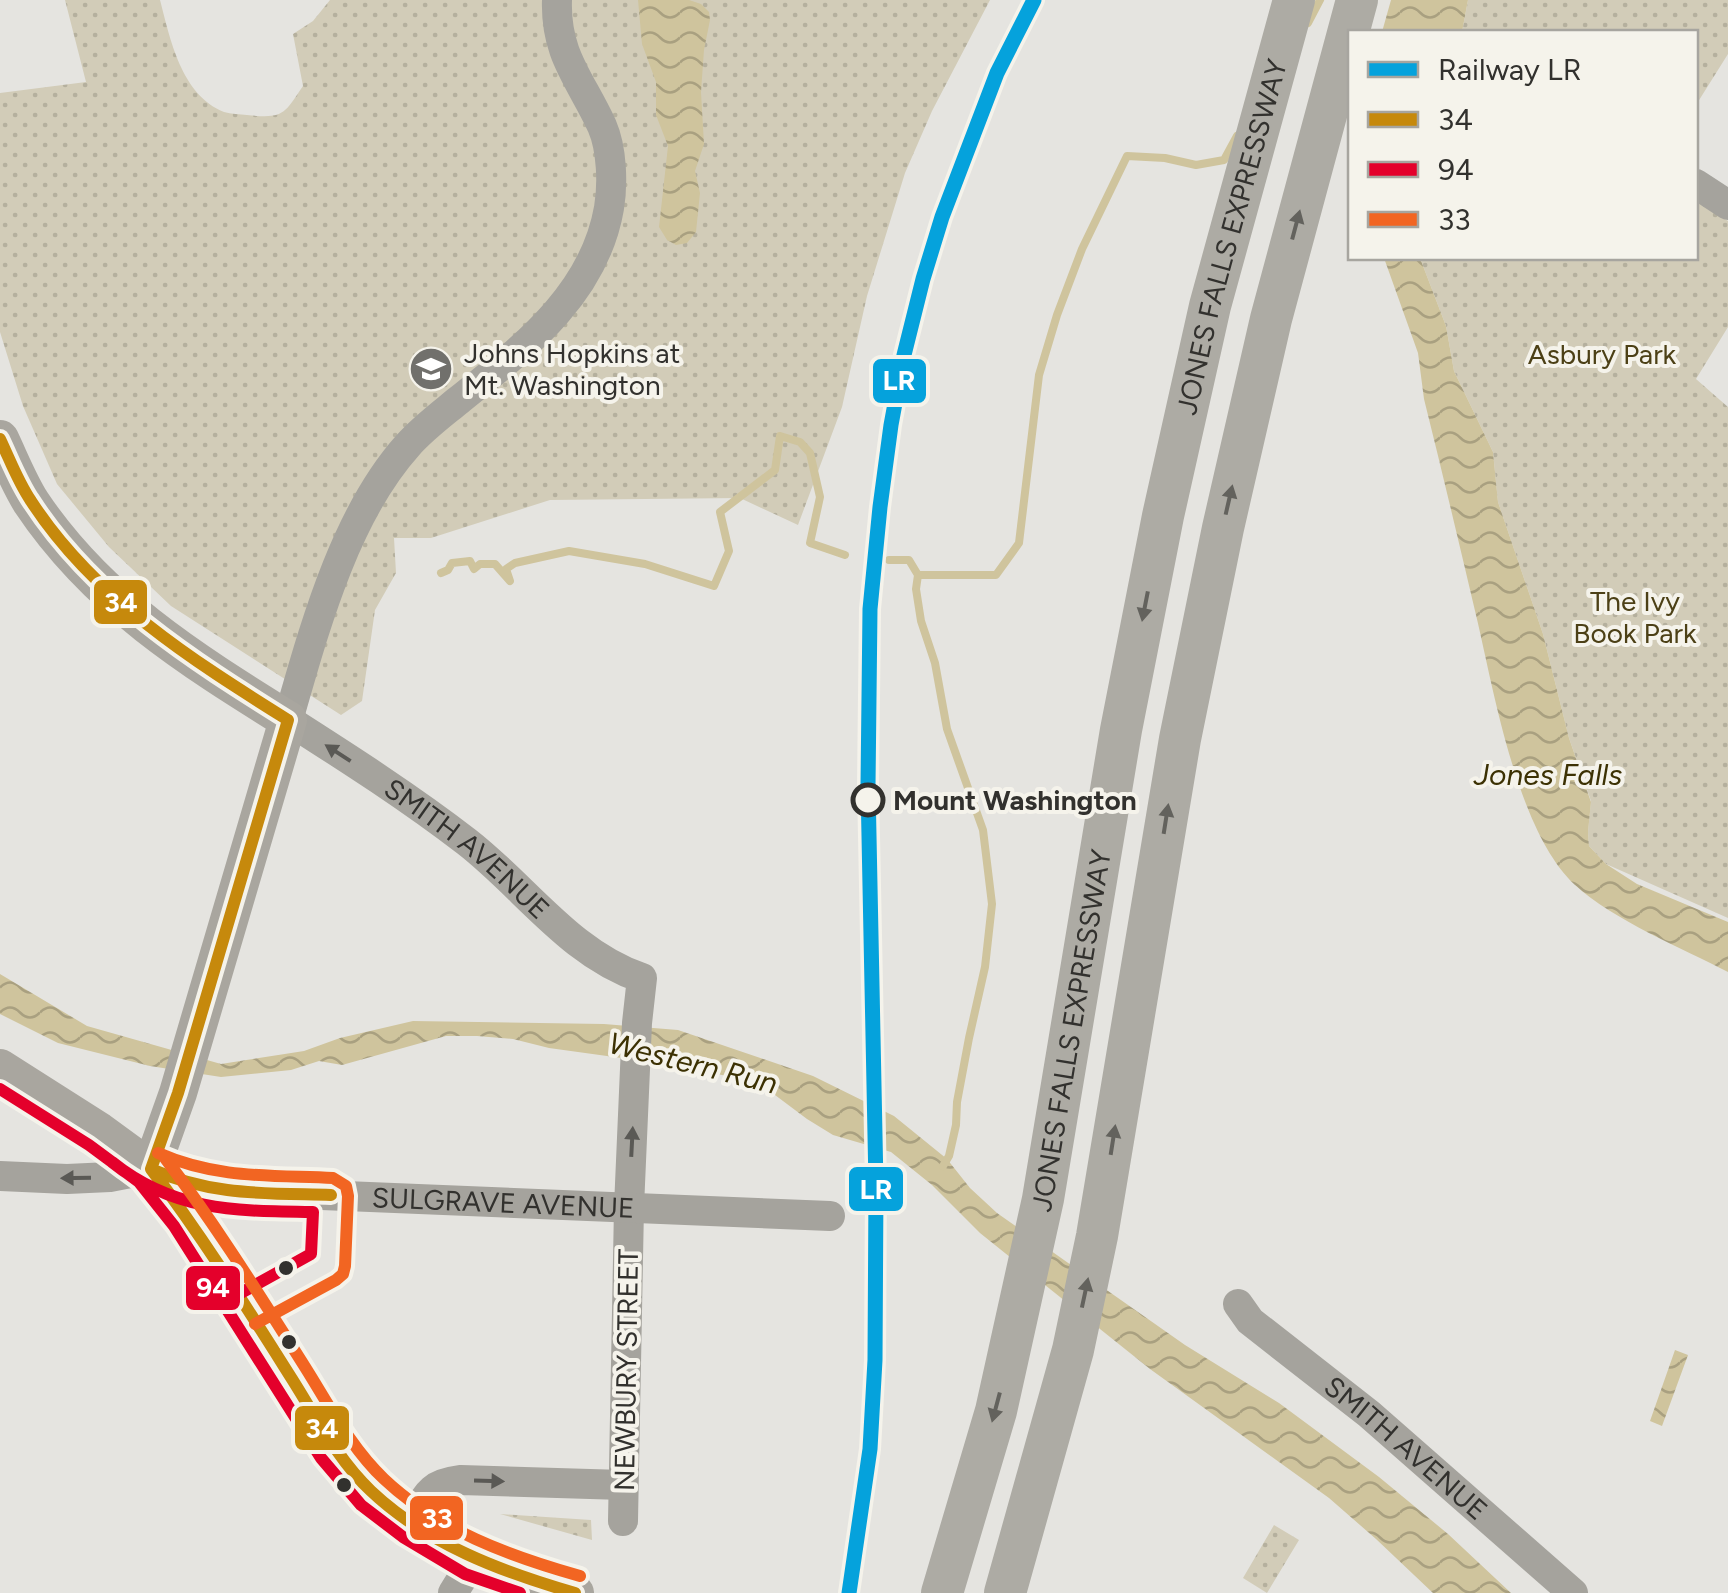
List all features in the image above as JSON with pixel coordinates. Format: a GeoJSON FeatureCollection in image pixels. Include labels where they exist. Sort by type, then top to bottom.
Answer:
{"type":"FeatureCollection","features":[{"type":"Feature","properties":{"kind":"highway","name":"JONES FALLS EXPRESSWAY"},"geometry":{"type":"LineString","coordinates":[[942,1593],[996,1410],[1043,1199],[1122,730],[1163,516],[1210,306],[1294,0]]}},
{"type":"Feature","properties":{"kind":"highway","name":"JONES FALLS EXPRESSWAY"},"geometry":{"type":"LineString","coordinates":[[1349,30],[1357,0]]}},
{"type":"Feature","properties":{"kind":"highway","name":"JONES FALLS EXPRESSWAY"},"geometry":{"type":"LineString","coordinates":[[1006,1593],[1073,1350],[1098,1236],[1180,739],[1223,528],[1271,319],[1348,33]]}},
{"type":"Feature","properties":{"kind":"main road","name":"SMITH AVENUE"},"geometry":{"type":"LineString","coordinates":[[0,440],[30,500],[70,553],[116,600],[156,634],[288,720]]}},
{"type":"Feature","properties":{"kind":"main road"},"geometry":{"type":"LineString","coordinates":[[151,1169],[196,1036],[288,720]]}},
{"type":"Feature","properties":{"kind":"main road"},"geometry":{"type":"LineString","coordinates":[[0,1068],[151,1169],[188,1216],[335,1448],[373,1492],[412,1522],[474,1558],[574,1593]]}},
{"type":"Feature","properties":{"kind":"street"},"geometry":{"type":"LineString","coordinates":[[288,720],[334,575],[376,486],[408,444],[526,346],[587,274],[602,241],[610,204],[607,148],[603,129],[571,70],[559,38],[557,0]]}},
{"type":"Feature","properties":{"kind":"street"},"geometry":{"type":"LineString","coordinates":[[1698,185],[1728,205]]}},
{"type":"Feature","properties":{"kind":"street","name":"SMITH AVENUE"},"geometry":{"type":"LineString","coordinates":[[288,720],[470,844],[600,960],[642,978]]}},
{"type":"Feature","properties":{"kind":"street","name":"NEWBURY STREET"},"geometry":{"type":"LineString","coordinates":[[623,1521],[629,1208],[642,978]]}},
{"type":"Feature","properties":{"kind":"street","name":"SULGRAVE AVENUE"},"geometry":{"type":"LineString","coordinates":[[0,1176],[96,1178],[151,1169],[176,1180],[222,1191],[830,1216]]}},
{"type":"Feature","properties":{"kind":"street","name":"SMITH AVENUE"},"geometry":{"type":"LineString","coordinates":[[1238,1304],[1250,1321],[1369,1414],[1573,1593]]}},
{"type":"Feature","properties":{"kind":"street"},"geometry":{"type":"LineString","coordinates":[[412,1522],[430,1491],[442,1482],[623,1485]]}},
{"type":"Feature","properties":{"kind":"street"},"geometry":{"type":"LineString","coordinates":[[453,1593],[474,1558]]}},
{"type":"Feature","properties":{"kind":"green space","name":"Johns Hopkins at Mt. Washington"},"geometry":{"type":"Polygon","coordinates":[[[65,0],[160,0],[180,64],[197,93],[224,112],[269,116],[287,109],[303,86],[293,34],[313,21],[330,0],[990,0],[932,111],[905,173],[867,296],[842,407],[798,525],[740,498],[550,500],[431,538],[394,538],[396,573],[375,610],[362,701],[341,715],[171,606],[109,547],[57,484],[23,406],[0,332],[0,93],[86,82],[65,0]]]}},
{"type":"Feature","properties":{"kind":"green space"},"geometry":{"type":"Polygon","coordinates":[[[1468,0],[1728,0],[1728,54],[1698,102],[1698,30],[1462,30],[1468,0]]]}},
{"type":"Feature","properties":{"kind":"green space"},"geometry":{"type":"Polygon","coordinates":[[[1698,200],[1728,221],[1728,327],[1696,379],[1728,407],[1728,918],[1606,864],[1589,846],[1591,801],[1569,738],[1543,634],[1498,502],[1493,452],[1454,371],[1446,326],[1421,260],[1698,260],[1698,200]]]}},
{"type":"Feature","properties":{"kind":"green space"},"geometry":{"type":"Polygon","coordinates":[[[500,1514],[591,1520],[592,1540],[500,1514]]]}},
{"type":"Feature","properties":{"kind":"green space"},"geometry":{"type":"Polygon","coordinates":[[[1274,1525],[1299,1540],[1267,1593],[1243,1578],[1274,1525]]]}},
{"type":"Feature","properties":{"kind":"water"},"geometry":{"type":"Polygon","coordinates":[[[638,0],[689,0],[709,12],[701,92],[704,144],[695,171],[700,193],[696,232],[687,243],[676,245],[667,240],[659,227],[668,146],[656,115],[656,82],[642,44],[638,0]]]}},
{"type":"Feature","properties":{"kind":"water"},"geometry":{"type":"Polygon","coordinates":[[[1391,0],[1468,0],[1462,30],[1383,30],[1391,0]]]}},
{"type":"Feature","properties":{"kind":"water","name":"Jones Falls"},"geometry":{"type":"Polygon","coordinates":[[[1385,260],[1421,260],[1446,326],[1454,371],[1493,452],[1498,502],[1543,634],[1569,738],[1591,802],[1589,846],[1606,864],[1637,884],[1728,922],[1728,972],[1628,922],[1591,898],[1555,861],[1538,831],[1500,720],[1424,399],[1418,353],[1385,260]]]}},
{"type":"Feature","properties":{"kind":"water","name":"Western Run"},"geometry":{"type":"Polygon","coordinates":[[[0,974],[87,1026],[221,1064],[304,1051],[413,1021],[604,1024],[678,1030],[813,1076],[894,1116],[947,1159],[997,1213],[1185,1345],[1279,1403],[1379,1477],[1511,1593],[1433,1593],[1329,1498],[1150,1369],[980,1233],[932,1185],[891,1152],[833,1135],[747,1080],[477,1036],[446,1036],[342,1065],[319,1061],[291,1070],[221,1077],[150,1066],[58,1043],[0,1014],[0,974]]]}},
{"type":"Feature","properties":{"kind":"water"},"geometry":{"type":"Polygon","coordinates":[[[1675,1350],[1688,1355],[1662,1426],[1650,1421],[1675,1350]]]}},
{"type":"Feature","properties":{"kind":"waterway"},"geometry":{"type":"LineString","coordinates":[[1308,23],[1320,0]]}},
{"type":"Feature","properties":{"kind":"waterway"},"geometry":{"type":"LineString","coordinates":[[918,575],[996,575],[1019,543],[1039,375],[1082,249],[1127,156],[1196,165],[1224,160],[1237,136]]}},
{"type":"Feature","properties":{"kind":"waterway"},"geometry":{"type":"LineString","coordinates":[[441,573],[452,563],[470,561],[474,569],[480,564],[495,564],[510,581],[506,569],[515,563],[569,551],[645,564],[714,586],[729,551],[720,512],[775,470],[780,436],[800,442],[810,453],[820,497],[810,543],[845,555]]}},
{"type":"Feature","properties":{"kind":"waterway"},"geometry":{"type":"LineString","coordinates":[[889,560],[909,560],[918,575],[921,621],[935,663],[947,729],[983,830],[992,904],[985,967],[957,1102],[956,1125],[943,1166]]}},
{"type":"Feature","properties":{"kind":"rail line","name":"LR"},"geometry":{"type":"LineString","coordinates":[[849,1593],[870,1449],[875,1360],[876,1185],[868,786],[870,609],[880,507],[904,355],[923,279],[942,217],[997,73],[1034,0]]}},
{"type":"Feature","properties":{"kind":"transit line","name":"34"},"geometry":{"type":"LineString","coordinates":[[0,439],[31,501],[84,568],[181,650],[288,720]]}},
{"type":"Feature","properties":{"kind":"transit line","name":"34"},"geometry":{"type":"LineString","coordinates":[[151,1169],[178,1093],[288,720]]}},
{"type":"Feature","properties":{"kind":"transit line","name":"94"},"geometry":{"type":"LineString","coordinates":[[0,1089],[139,1182],[174,1226],[321,1458],[361,1505],[403,1537],[465,1574],[520,1593]]}},
{"type":"Feature","properties":{"kind":"transit line","name":"33"},"geometry":{"type":"LineString","coordinates":[[158,1153],[223,1172],[333,1178],[346,1186],[343,1274],[255,1324]]}},
{"type":"Feature","properties":{"kind":"transit line","name":"33"},"geometry":{"type":"LineString","coordinates":[[165,1158],[372,1467],[405,1497],[451,1527],[527,1560],[580,1576]]}},
{"type":"Feature","properties":{"kind":"transit line","name":"94"},"geometry":{"type":"LineString","coordinates":[[112,1162],[159,1191],[183,1200],[232,1209],[313,1212],[311,1254],[239,1294]]}},
{"type":"Feature","properties":{"kind":"transit line","name":"34"},"geometry":{"type":"LineString","coordinates":[[151,1169],[224,1272],[359,1479],[393,1510],[441,1541],[520,1576],[575,1593]]}},
{"type":"Feature","properties":{"kind":"transit line","name":"34"},"geometry":{"type":"LineString","coordinates":[[151,1169],[218,1189],[331,1195]]}},
{"type":"Feature","properties":{"kind":"place","name":"Johns Hopkins at Mt. Washington"},"geometry":{"type":"Point","coordinates":[431,369]}},
{"type":"Feature","properties":{"kind":"place","name":"Mount Washington"},"geometry":{"type":"Point","coordinates":[868,800]}},
{"type":"Feature","properties":{"kind":"park label","name":"Asbury Park"},"geometry":{"type":"Point","coordinates":[1602,354]}},
{"type":"Feature","properties":{"kind":"park label","name":"The Ivy Book Park"},"geometry":{"type":"Point","coordinates":[1635,617]}}]}
